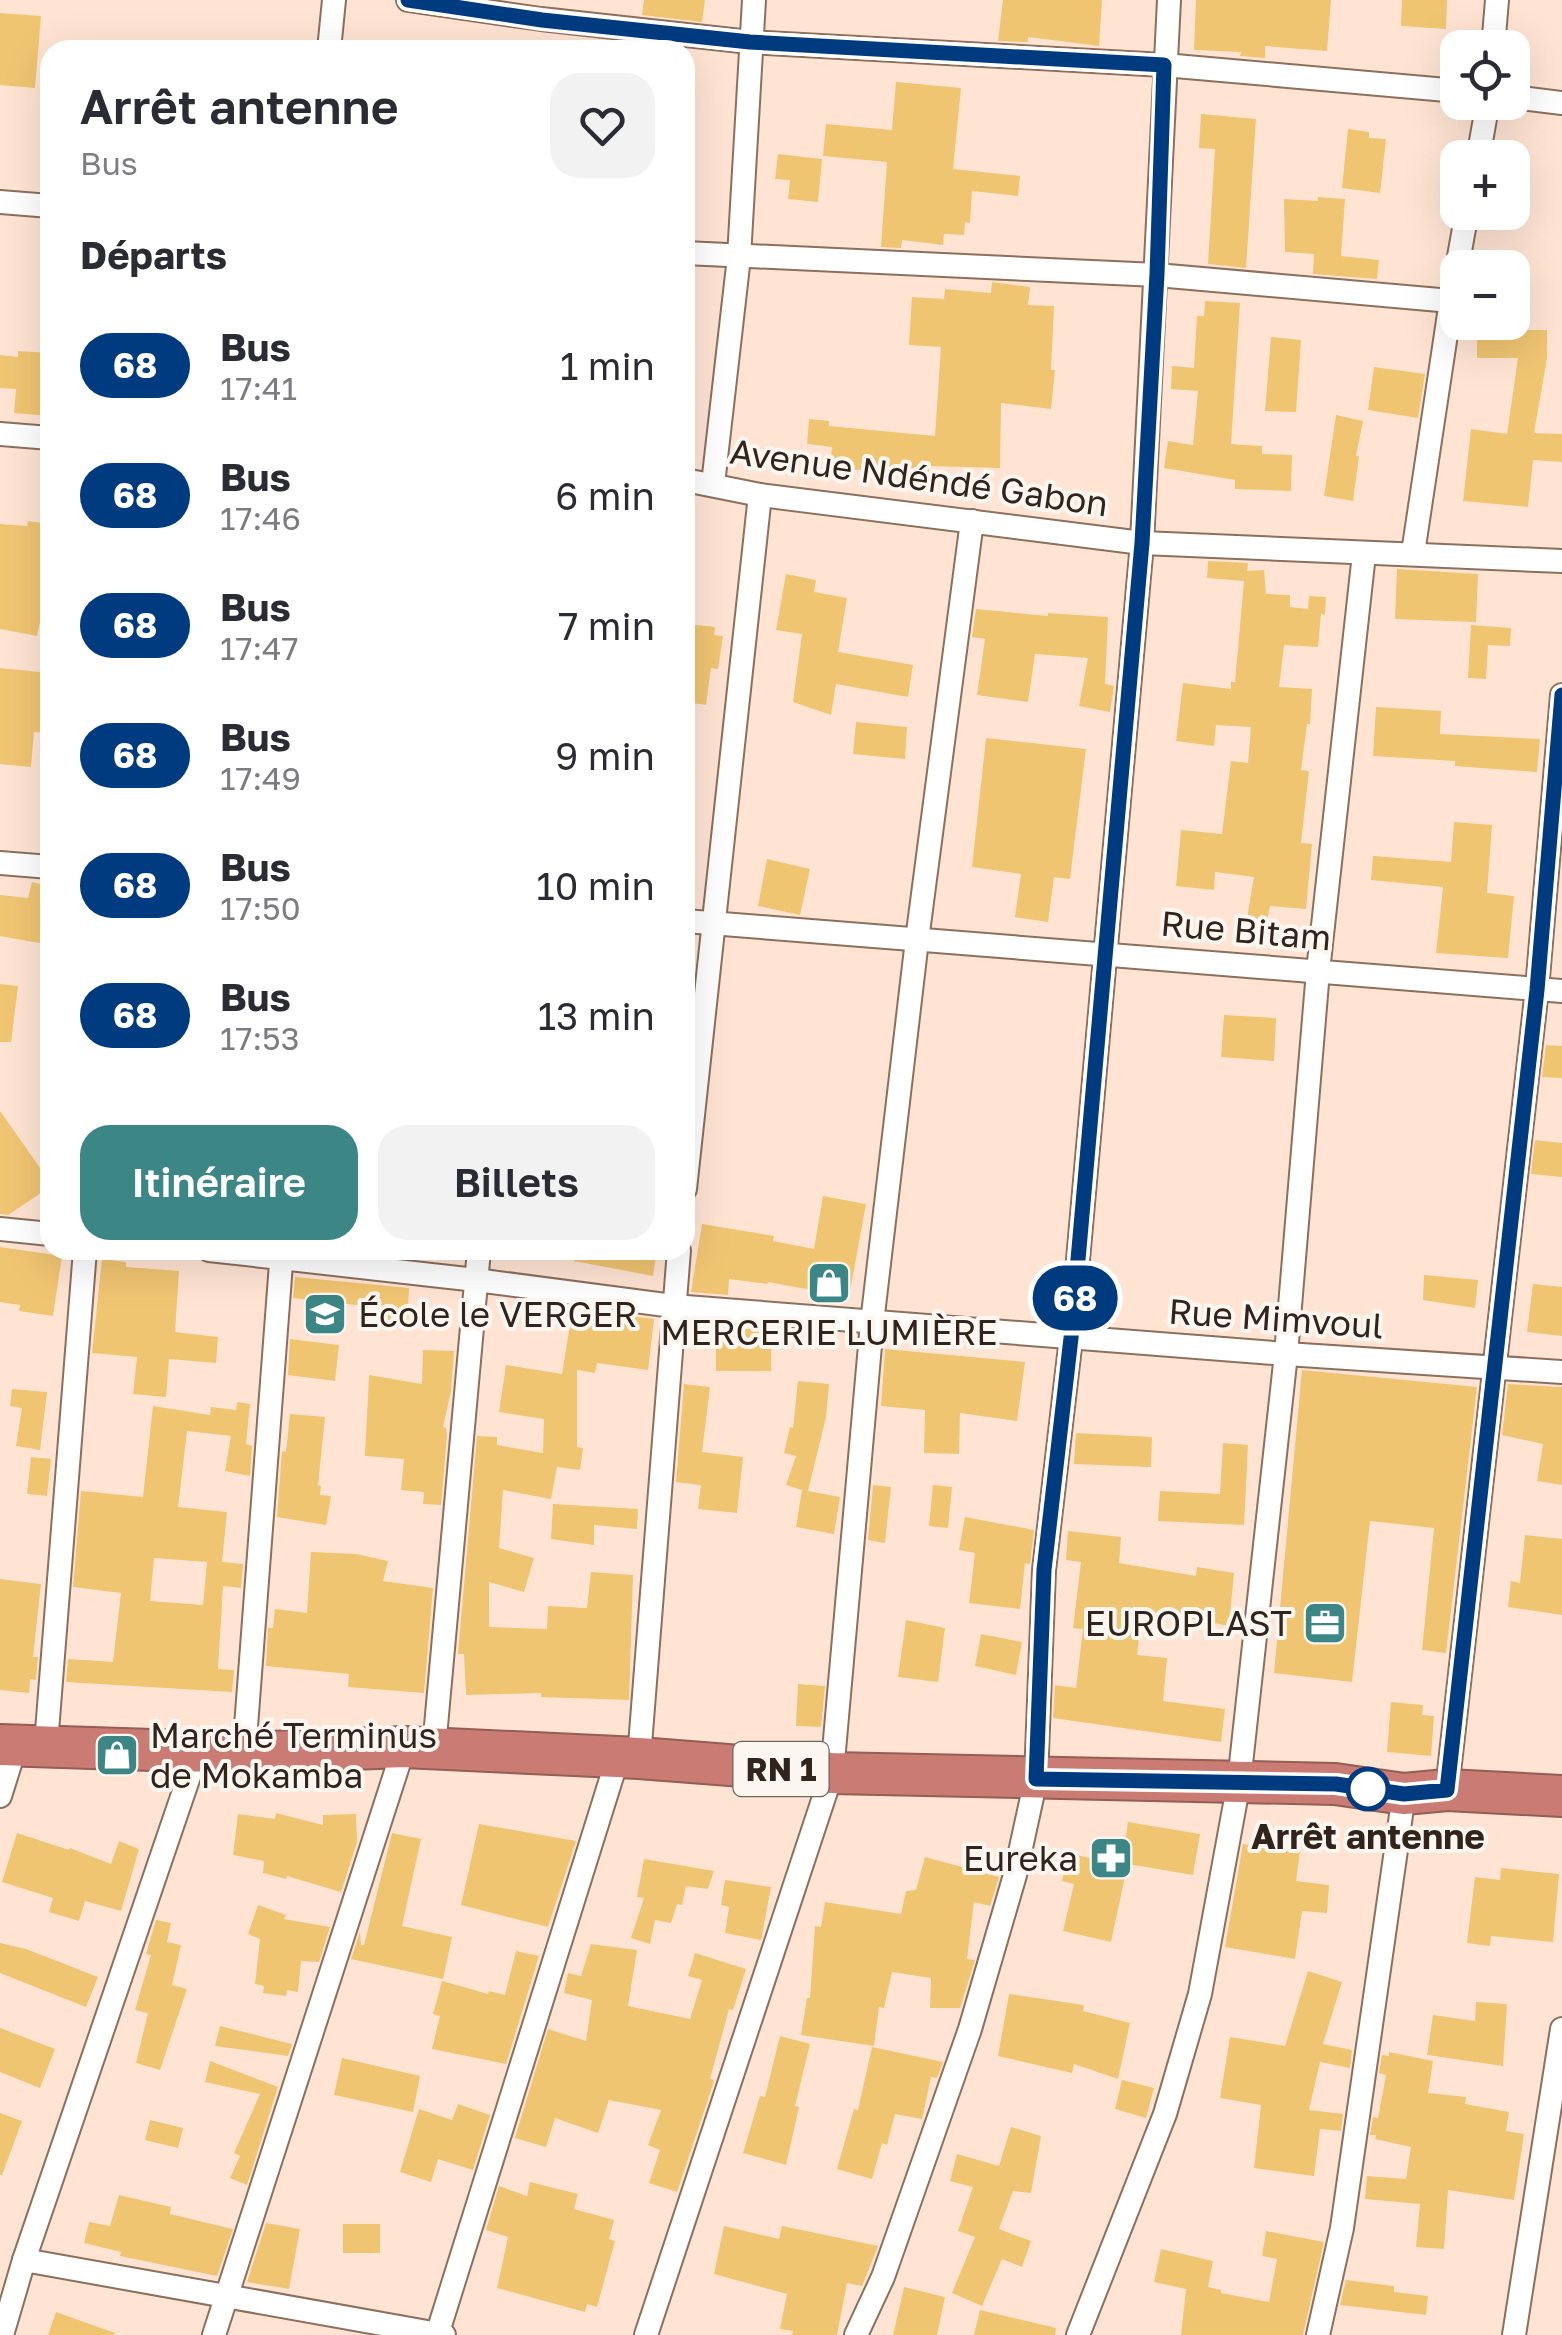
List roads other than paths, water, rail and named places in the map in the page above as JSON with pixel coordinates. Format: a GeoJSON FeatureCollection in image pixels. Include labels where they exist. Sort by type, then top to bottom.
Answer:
{"type":"FeatureCollection","features":[{"type":"Feature","properties":{"kind":"highway","name":"RN 1"},"geometry":{"type":"LineString","coordinates":[[21,1745],[244,1753],[419,1747],[832,1773],[1336,1784],[1404,1794],[1447,1790],[1562,1796]]}},
{"type":"Feature","properties":{"kind":"street"},"geometry":{"type":"LineString","coordinates":[[330,40],[334,0]]}},
{"type":"Feature","properties":{"kind":"street"},"geometry":{"type":"LineString","coordinates":[[408,0],[542,20],[750,42],[1164,65],[1440,88]]}},
{"type":"Feature","properties":{"kind":"street"},"geometry":{"type":"LineString","coordinates":[[713,484],[739,258],[754,0]]}},
{"type":"Feature","properties":{"kind":"street"},"geometry":{"type":"LineString","coordinates":[[856,2335],[883,2277],[970,2029],[1015,1875],[1036,1779],[1044,1570],[1071,1338],[1142,543],[1169,0]]}},
{"type":"Feature","properties":{"kind":"street"},"geometry":{"type":"LineString","coordinates":[[1494,30],[1497,0]]}},
{"type":"Feature","properties":{"kind":"street"},"geometry":{"type":"LineString","coordinates":[[1530,99],[1562,103]]}},
{"type":"Feature","properties":{"kind":"street"},"geometry":{"type":"LineString","coordinates":[[0,202],[40,205]]}},
{"type":"Feature","properties":{"kind":"street"},"geometry":{"type":"LineString","coordinates":[[695,254],[1157,274],[1440,299]]}},
{"type":"Feature","properties":{"kind":"street"},"geometry":{"type":"LineString","coordinates":[[1413,554],[1444,340]]}},
{"type":"Feature","properties":{"kind":"street"},"geometry":{"type":"LineString","coordinates":[[0,434],[40,437]]}},
{"type":"Feature","properties":{"kind":"street","name":"Avenue Ndéndé Gabon"},"geometry":{"type":"LineString","coordinates":[[695,481],[760,495],[1142,543],[1562,560]]}},
{"type":"Feature","properties":{"kind":"street"},"geometry":{"type":"LineString","coordinates":[[695,1090],[760,495]]}},
{"type":"Feature","properties":{"kind":"street"},"geometry":{"type":"LineString","coordinates":[[646,2335],[832,1773],[872,1323],[972,521]]}},
{"type":"Feature","properties":{"kind":"street"},"geometry":{"type":"LineString","coordinates":[[1078,2335],[1165,2114],[1200,1994],[1238,1782],[1286,1354],[1318,971],[1364,554]]}},
{"type":"Feature","properties":{"kind":"street"},"geometry":{"type":"LineString","coordinates":[[1447,1790],[1537,990],[1562,695]]}},
{"type":"Feature","properties":{"kind":"street"},"geometry":{"type":"LineString","coordinates":[[0,863],[40,865]]}},
{"type":"Feature","properties":{"kind":"street","name":"Rue Bitam"},"geometry":{"type":"LineString","coordinates":[[695,921],[1562,991]]}},
{"type":"Feature","properties":{"kind":"street"},"geometry":{"type":"LineString","coordinates":[[0,1229],[40,1233]]}},
{"type":"Feature","properties":{"kind":"street"},"geometry":{"type":"LineString","coordinates":[[0,1796],[21,1745],[83,1260]]}},
{"type":"Feature","properties":{"kind":"street"},"geometry":{"type":"LineString","coordinates":[[244,1753],[281,1260]]}},
{"type":"Feature","properties":{"kind":"street","name":"Rue Mimvoul"},"geometry":{"type":"LineString","coordinates":[[326,1260],[673,1306],[1562,1372]]}},
{"type":"Feature","properties":{"kind":"street"},"geometry":{"type":"LineString","coordinates":[[214,2335],[419,1747],[478,1260]]}},
{"type":"Feature","properties":{"kind":"street"},"geometry":{"type":"LineString","coordinates":[[437,2335],[628,1758],[678,1260]]}},
{"type":"Feature","properties":{"kind":"street"},"geometry":{"type":"LineString","coordinates":[[1,2333],[198,1750]]}},
{"type":"Feature","properties":{"kind":"street"},"geometry":{"type":"LineString","coordinates":[[1318,2335],[1344,2210],[1404,1794]]}},
{"type":"Feature","properties":{"kind":"street"},"geometry":{"type":"LineString","coordinates":[[1514,2335],[1562,2030]]}},
{"type":"Feature","properties":{"kind":"street"},"geometry":{"type":"LineString","coordinates":[[24,2260],[444,2335]]}},
{"type":"Feature","properties":{"kind":"place","name":"MERCERIE LUMIÈRE"},"geometry":{"type":"Point","coordinates":[829,1283]}},
{"type":"Feature","properties":{"kind":"place","name":"École le VERGER"},"geometry":{"type":"Point","coordinates":[325,1314]}},
{"type":"Feature","properties":{"kind":"place","name":"EUROPLAST"},"geometry":{"type":"Point","coordinates":[1325,1623]}},
{"type":"Feature","properties":{"kind":"place","name":"Marché Terminus de Mokamba"},"geometry":{"type":"Point","coordinates":[117,1755]}},
{"type":"Feature","properties":{"kind":"place","name":"Arrêt antenne"},"geometry":{"type":"Point","coordinates":[1368,1789]}},
{"type":"Feature","properties":{"kind":"place","name":"Eureka"},"geometry":{"type":"Point","coordinates":[1111,1858]}}]}
